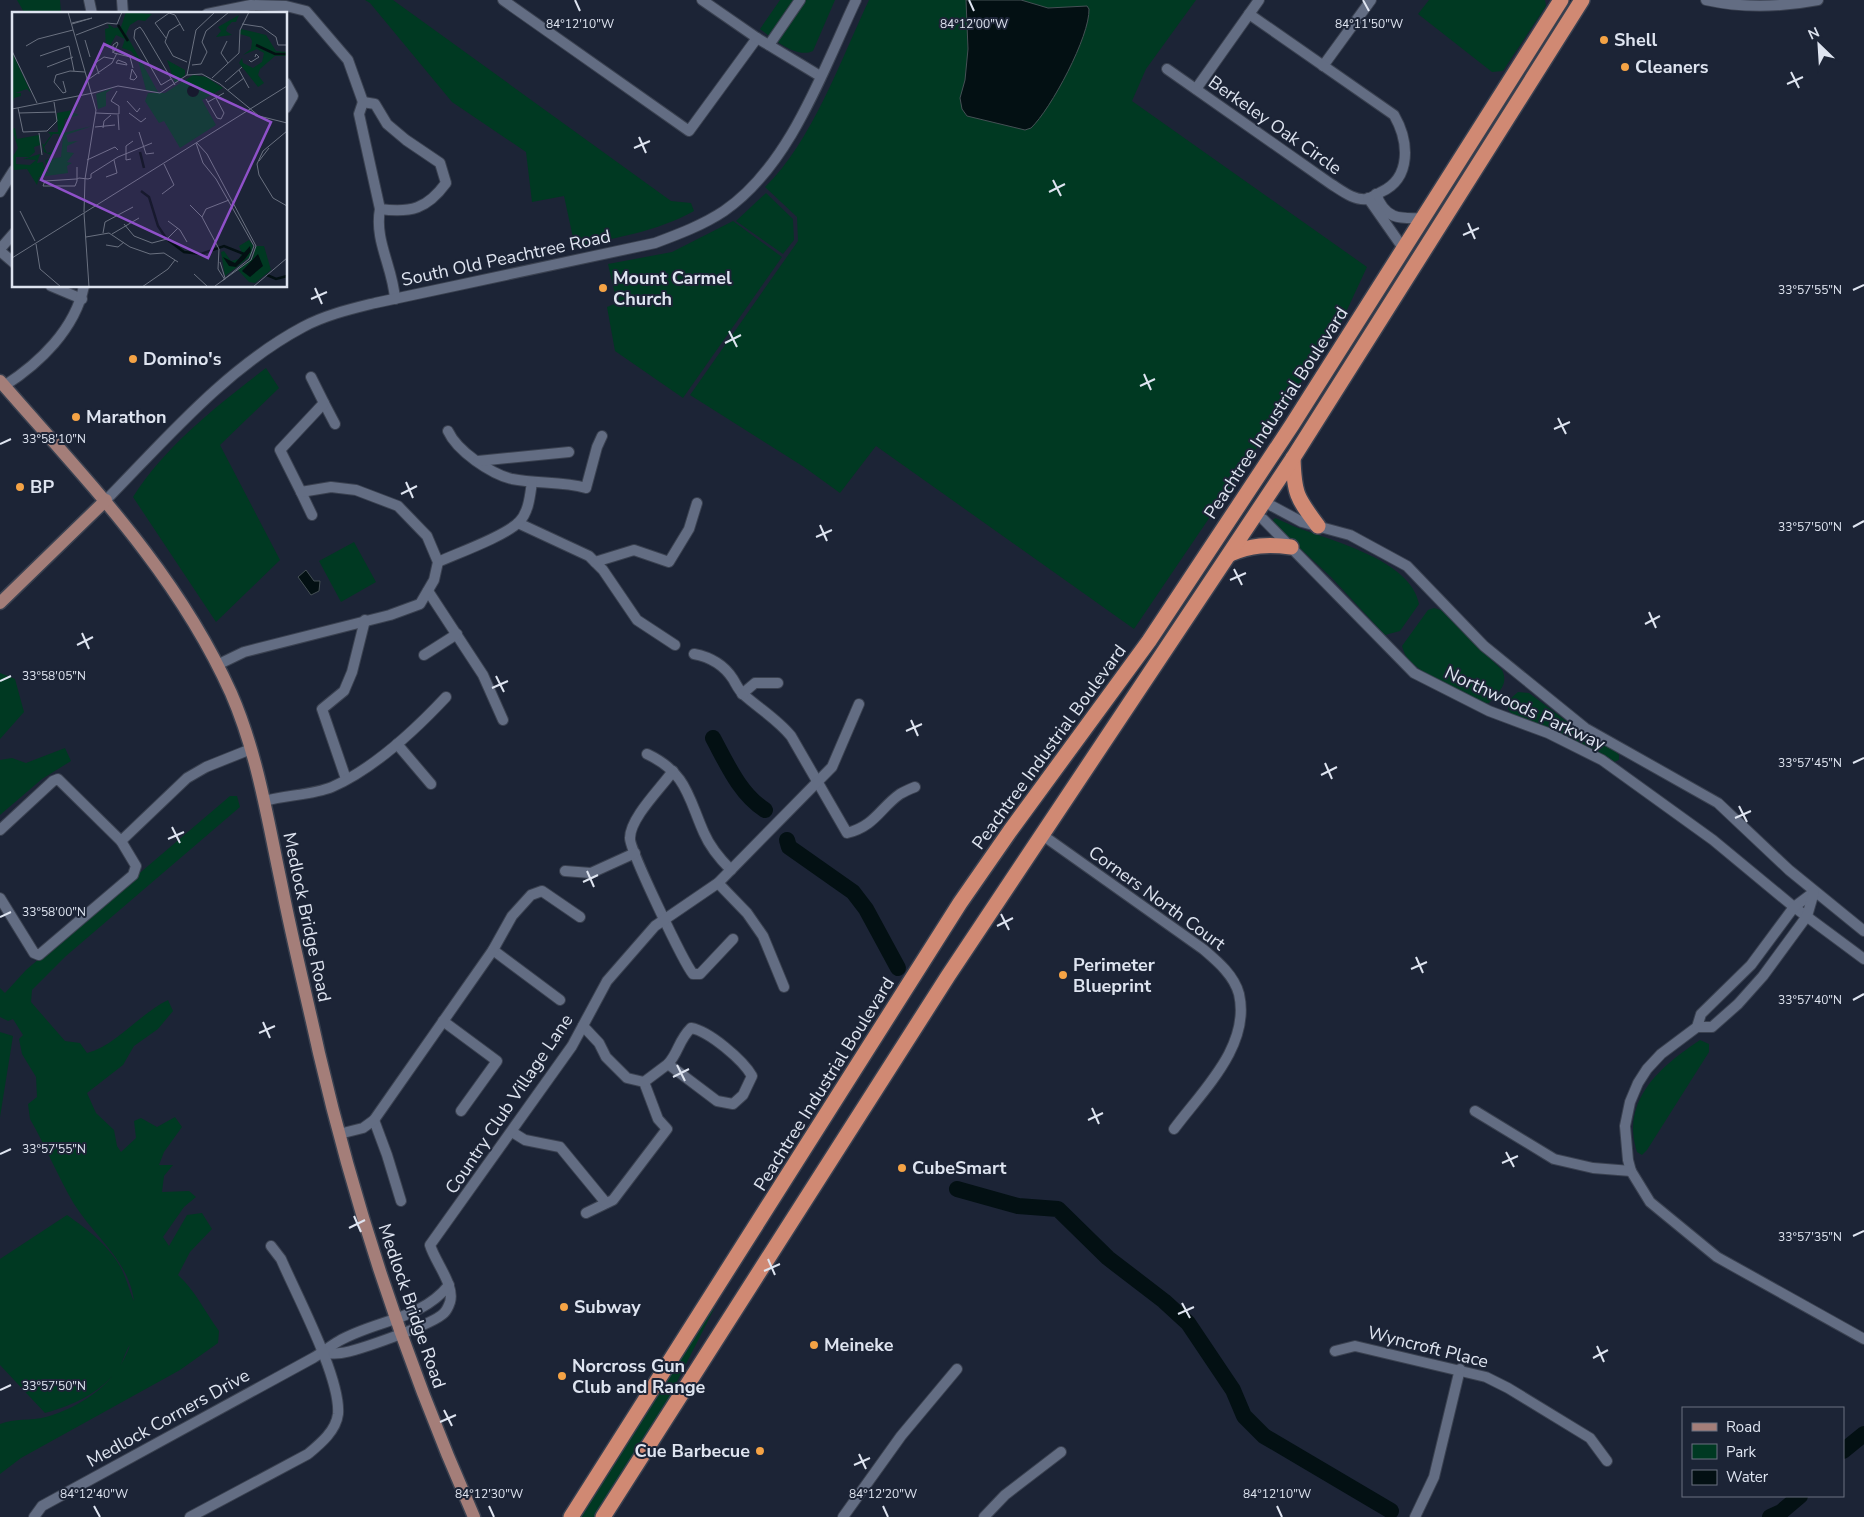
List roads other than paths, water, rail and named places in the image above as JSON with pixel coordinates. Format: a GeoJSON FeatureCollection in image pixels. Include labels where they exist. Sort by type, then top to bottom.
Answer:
{"type":"FeatureCollection","features":[{"type":"Feature","properties":{"kind":"highway","name":"Peachtree Industrial Boulevard"},"geometry":{"type":"LineString","coordinates":[[571,1517],[960,903],[1010,831],[1150,641],[1292,424],[1552,8],[1560,0]]}},
{"type":"Feature","properties":{"kind":"highway","name":"Peachtree Industrial Boulevard"},"geometry":{"type":"LineString","coordinates":[[603,1517],[948,976],[1293,458],[1582,0]]}},
{"type":"Feature","properties":{"kind":"highway"},"geometry":{"type":"LineString","coordinates":[[1571,17],[1589,0]]}},
{"type":"Feature","properties":{"kind":"highway"},"geometry":{"type":"LineString","coordinates":[[1293,458],[1293,485],[1297,495],[1318,526]]}},
{"type":"Feature","properties":{"kind":"highway"},"geometry":{"type":"LineString","coordinates":[[1230,554],[1246,547],[1267,544],[1291,547]]}},
{"type":"Feature","properties":{"kind":"main road","name":"Medlock Bridge Road"},"geometry":{"type":"LineString","coordinates":[[2,384],[106,500],[158,568],[184,606],[232,695],[251,749],[265,801],[286,907],[339,1134],[395,1318],[444,1446],[474,1517]]}},
{"type":"Feature","properties":{"kind":"main road"},"geometry":{"type":"LineString","coordinates":[[0,603],[106,500]]}},
{"type":"Feature","properties":{"kind":"street"},"geometry":{"type":"LineString","coordinates":[[503,0],[689,131],[757,38]]}},
{"type":"Feature","properties":{"kind":"street"},"geometry":{"type":"LineString","coordinates":[[702,0],[757,38],[820,76]]}},
{"type":"Feature","properties":{"kind":"street"},"geometry":{"type":"LineString","coordinates":[[769,45],[800,0]]}},
{"type":"Feature","properties":{"kind":"street","name":"South Old Peachtree Road"},"geometry":{"type":"LineString","coordinates":[[106,500],[183,422],[230,379],[274,344],[304,326],[338,312],[655,243],[690,230],[724,211],[752,189],[773,164],[800,120],[856,0]]}},
{"type":"Feature","properties":{"kind":"street"},"geometry":{"type":"LineString","coordinates":[[1196,90],[1259,0]]}},
{"type":"Feature","properties":{"kind":"street"},"geometry":{"type":"LineString","coordinates":[[1323,66],[1371,0]]}},
{"type":"Feature","properties":{"kind":"street"},"geometry":{"type":"LineString","coordinates":[[1706,0],[1724,4],[1761,6],[1818,0]]}},
{"type":"Feature","properties":{"kind":"street"},"geometry":{"type":"LineString","coordinates":[[217,12],[251,5],[286,6],[306,11],[348,60],[363,102],[359,114],[380,210],[378,222],[380,241],[392,275],[395,299]]}},
{"type":"Feature","properties":{"kind":"street"},"geometry":{"type":"LineString","coordinates":[[1249,14],[1394,115],[1400,125],[1406,150],[1403,168],[1391,188],[1372,196],[1389,219],[1403,248]]}},
{"type":"Feature","properties":{"kind":"street","name":"Berkeley Oak Circle"},"geometry":{"type":"LineString","coordinates":[[1167,69],[1350,196],[1372,196]]}},
{"type":"Feature","properties":{"kind":"street"},"geometry":{"type":"LineString","coordinates":[[288,87],[293,96],[288,105]]}},
{"type":"Feature","properties":{"kind":"street"},"geometry":{"type":"LineString","coordinates":[[363,102],[374,104],[387,124],[406,140],[440,162],[446,184],[430,203],[416,209],[380,210]]}},
{"type":"Feature","properties":{"kind":"street"},"geometry":{"type":"LineString","coordinates":[[0,192],[12,173]]}},
{"type":"Feature","properties":{"kind":"street"},"geometry":{"type":"LineString","coordinates":[[1389,219],[1422,218]]}},
{"type":"Feature","properties":{"kind":"street"},"geometry":{"type":"LineString","coordinates":[[12,235],[0,250],[12,261]]}},
{"type":"Feature","properties":{"kind":"street"},"geometry":{"type":"LineString","coordinates":[[56,288],[82,299]]}},
{"type":"Feature","properties":{"kind":"street"},"geometry":{"type":"LineString","coordinates":[[2,384],[23,374],[56,342],[82,299],[84,288]]}},
{"type":"Feature","properties":{"kind":"street"},"geometry":{"type":"LineString","coordinates":[[311,376],[335,424]]}},
{"type":"Feature","properties":{"kind":"street"},"geometry":{"type":"LineString","coordinates":[[312,515],[280,450],[324,403]]}},
{"type":"Feature","properties":{"kind":"street"},"geometry":{"type":"LineString","coordinates":[[448,431],[462,452],[510,478],[532,482],[571,484],[586,488],[596,447],[602,436]]}},
{"type":"Feature","properties":{"kind":"street"},"geometry":{"type":"LineString","coordinates":[[477,461],[569,452]]}},
{"type":"Feature","properties":{"kind":"street"},"geometry":{"type":"LineString","coordinates":[[438,562],[480,544],[518,523],[525,513],[532,482]]}},
{"type":"Feature","properties":{"kind":"street"},"geometry":{"type":"LineString","coordinates":[[217,665],[244,652],[390,615],[420,604],[434,580],[438,562],[427,536],[398,506],[356,490],[331,487],[301,492]]}},
{"type":"Feature","properties":{"kind":"street"},"geometry":{"type":"LineString","coordinates":[[595,562],[634,550],[669,562],[689,529],[697,503]]}},
{"type":"Feature","properties":{"kind":"street","name":"Northwoods Parkway"},"geometry":{"type":"LineString","coordinates":[[1272,506],[1302,522],[1350,535],[1407,566],[1484,646],[1585,728],[1718,803],[1814,892],[1864,931]]}},
{"type":"Feature","properties":{"kind":"street","name":"Northwoods Parkway"},"geometry":{"type":"LineString","coordinates":[[1263,519],[1414,673],[1489,712],[1548,733],[1602,760],[1714,840],[1794,906],[1864,958]]}},
{"type":"Feature","properties":{"kind":"street"},"geometry":{"type":"LineString","coordinates":[[518,523],[589,556],[603,570],[637,620],[675,645]]}},
{"type":"Feature","properties":{"kind":"street"},"geometry":{"type":"LineString","coordinates":[[428,591],[483,675],[503,720]]}},
{"type":"Feature","properties":{"kind":"street"},"geometry":{"type":"LineString","coordinates":[[346,779],[322,709],[344,691],[352,672],[365,620]]}},
{"type":"Feature","properties":{"kind":"street"},"geometry":{"type":"LineString","coordinates":[[424,655],[457,634]]}},
{"type":"Feature","properties":{"kind":"street"},"geometry":{"type":"LineString","coordinates":[[694,654],[707,657],[721,666],[742,694],[772,717],[792,736],[816,782],[847,833],[857,830],[878,817],[900,794],[915,787]]}},
{"type":"Feature","properties":{"kind":"street"},"geometry":{"type":"LineString","coordinates":[[742,694],[754,684],[778,683]]}},
{"type":"Feature","properties":{"kind":"street"},"geometry":{"type":"LineString","coordinates":[[265,801],[331,788],[396,744],[424,720],[446,697]]}},
{"type":"Feature","properties":{"kind":"street","name":"Country Club Village Lane"},"geometry":{"type":"LineString","coordinates":[[449,1285],[434,1258],[430,1245],[572,1046],[607,981],[655,926],[718,883],[832,767],[858,704]]}},
{"type":"Feature","properties":{"kind":"street"},"geometry":{"type":"LineString","coordinates":[[396,744],[431,784]]}},
{"type":"Feature","properties":{"kind":"street"},"geometry":{"type":"LineString","coordinates":[[121,841],[187,778],[206,767],[251,749]]}},
{"type":"Feature","properties":{"kind":"street"},"geometry":{"type":"LineString","coordinates":[[648,754],[673,772],[686,787],[704,834],[717,856],[731,870]]}},
{"type":"Feature","properties":{"kind":"street"},"geometry":{"type":"LineString","coordinates":[[673,772],[634,822],[629,839],[664,920],[693,974],[700,974],[733,939]]}},
{"type":"Feature","properties":{"kind":"street"},"geometry":{"type":"LineString","coordinates":[[0,830],[53,780],[58,779],[121,841],[136,866],[132,876],[38,955],[34,953],[0,898]]}},
{"type":"Feature","properties":{"kind":"street","name":"Corners North Court"},"geometry":{"type":"LineString","coordinates":[[1041,834],[1203,949],[1227,971],[1239,993],[1240,1023],[1234,1046],[1174,1129]]}},
{"type":"Feature","properties":{"kind":"street"},"geometry":{"type":"LineString","coordinates":[[565,871],[591,872],[635,853]]}},
{"type":"Feature","properties":{"kind":"street"},"geometry":{"type":"LineString","coordinates":[[718,883],[747,913],[763,936],[784,987]]}},
{"type":"Feature","properties":{"kind":"street"},"geometry":{"type":"LineString","coordinates":[[339,1134],[363,1128],[374,1120],[494,950],[512,916],[531,895],[542,891],[580,917]]}},
{"type":"Feature","properties":{"kind":"street"},"geometry":{"type":"LineString","coordinates":[[1814,892],[1794,906],[1751,965],[1701,1014],[1697,1027],[1661,1054],[1647,1069],[1638,1083],[1630,1102],[1625,1126],[1628,1160],[1631,1171],[1650,1202],[1717,1257],[1864,1339]]}},
{"type":"Feature","properties":{"kind":"street"},"geometry":{"type":"LineString","coordinates":[[1697,1027],[1712,1027],[1738,1004],[1763,976],[1807,916],[1814,892]]}},
{"type":"Feature","properties":{"kind":"street"},"geometry":{"type":"LineString","coordinates":[[494,950],[560,1000]]}},
{"type":"Feature","properties":{"kind":"street"},"geometry":{"type":"LineString","coordinates":[[444,1021],[497,1061],[461,1111]]}},
{"type":"Feature","properties":{"kind":"street"},"geometry":{"type":"LineString","coordinates":[[583,1026],[599,1043],[606,1057],[627,1078],[644,1082]]}},
{"type":"Feature","properties":{"kind":"street"},"geometry":{"type":"LineString","coordinates":[[644,1082],[668,1064],[679,1047],[681,1038],[691,1028],[702,1030],[747,1066],[752,1076],[743,1096],[733,1104],[717,1101],[668,1064]]}},
{"type":"Feature","properties":{"kind":"street"},"geometry":{"type":"LineString","coordinates":[[586,1213],[612,1200],[667,1130],[658,1119],[644,1082]]}},
{"type":"Feature","properties":{"kind":"street"},"geometry":{"type":"LineString","coordinates":[[1476,1111],[1554,1159],[1593,1168],[1631,1171]]}},
{"type":"Feature","properties":{"kind":"street"},"geometry":{"type":"LineString","coordinates":[[374,1120],[401,1201]]}},
{"type":"Feature","properties":{"kind":"street"},"geometry":{"type":"LineString","coordinates":[[512,1132],[525,1140],[560,1147],[606,1203]]}},
{"type":"Feature","properties":{"kind":"street"},"geometry":{"type":"LineString","coordinates":[[190,1517],[308,1454],[320,1444],[334,1426],[338,1415],[337,1396],[322,1353],[281,1258],[271,1246]]}},
{"type":"Feature","properties":{"kind":"street"},"geometry":{"type":"LineString","coordinates":[[395,1318],[424,1309],[439,1297],[449,1285]]}},
{"type":"Feature","properties":{"kind":"street"},"geometry":{"type":"LineString","coordinates":[[401,1334],[428,1324],[444,1312],[450,1301],[449,1285]]}},
{"type":"Feature","properties":{"kind":"street","name":"Medlock Corners Drive"},"geometry":{"type":"LineString","coordinates":[[34,1517],[42,1506],[322,1353],[339,1340],[395,1318]]}},
{"type":"Feature","properties":{"kind":"street","name":"Medlock Corners Drive"},"geometry":{"type":"LineString","coordinates":[[322,1353],[341,1353],[401,1334]]}},
{"type":"Feature","properties":{"kind":"street","name":"Wyncroft Place"},"geometry":{"type":"LineString","coordinates":[[1335,1351],[1355,1346],[1460,1369],[1486,1377],[1590,1438],[1607,1461]]}},
{"type":"Feature","properties":{"kind":"street"},"geometry":{"type":"LineString","coordinates":[[843,1517],[901,1436],[957,1369]]}},
{"type":"Feature","properties":{"kind":"street"},"geometry":{"type":"LineString","coordinates":[[1415,1517],[1434,1478],[1460,1369]]}},
{"type":"Feature","properties":{"kind":"street"},"geometry":{"type":"LineString","coordinates":[[984,1517],[1011,1490],[1062,1452]]}},
{"type":"Feature","properties":{"kind":"water"},"geometry":{"type":"Polygon","coordinates":[[[966,0],[1021,0],[1048,8],[1087,6],[1089,9],[1088,21],[1083,36],[1068,72],[1049,105],[1031,128],[1025,130],[967,116],[962,109],[960,98],[965,80],[968,49],[966,0]]]}},
{"type":"Feature","properties":{"kind":"water"},"geometry":{"type":"Polygon","coordinates":[[[306,570],[314,581],[320,581],[319,591],[311,595],[298,577],[306,570]]]}},
{"type":"Feature","properties":{"kind":"waterway"},"geometry":{"type":"LineString","coordinates":[[713,738],[741,787],[748,796],[765,810]]}},
{"type":"Feature","properties":{"kind":"waterway"},"geometry":{"type":"LineString","coordinates":[[787,840],[789,847],[853,892],[866,909],[898,968]]}},
{"type":"Feature","properties":{"kind":"waterway"},"geometry":{"type":"LineString","coordinates":[[957,1189],[1018,1206],[1058,1209],[1108,1258],[1164,1301],[1188,1323],[1233,1390],[1244,1416],[1264,1436],[1391,1511]]}},
{"type":"Feature","properties":{"kind":"waterway"},"geometry":{"type":"LineString","coordinates":[[1844,1450],[1864,1434]]}},
{"type":"Feature","properties":{"kind":"waterway"},"geometry":{"type":"LineString","coordinates":[[1770,1517],[1781,1512],[1799,1497]]}},
{"type":"Feature","properties":{"kind":"place","name":"Shell"},"geometry":{"type":"Point","coordinates":[1604,40]}},
{"type":"Feature","properties":{"kind":"place","name":"Cleaners"},"geometry":{"type":"Point","coordinates":[1625,67]}},
{"type":"Feature","properties":{"kind":"place","name":"Mount Carmel Church"},"geometry":{"type":"Point","coordinates":[603,288]}},
{"type":"Feature","properties":{"kind":"place","name":"Domino's"},"geometry":{"type":"Point","coordinates":[133,359]}},
{"type":"Feature","properties":{"kind":"place","name":"Marathon"},"geometry":{"type":"Point","coordinates":[76,417]}},
{"type":"Feature","properties":{"kind":"place","name":"BP"},"geometry":{"type":"Point","coordinates":[20,487]}},
{"type":"Feature","properties":{"kind":"place","name":"Perimeter Blueprint"},"geometry":{"type":"Point","coordinates":[1063,975]}},
{"type":"Feature","properties":{"kind":"place","name":"CubeSmart"},"geometry":{"type":"Point","coordinates":[902,1168]}},
{"type":"Feature","properties":{"kind":"place","name":"Subway"},"geometry":{"type":"Point","coordinates":[564,1307]}},
{"type":"Feature","properties":{"kind":"place","name":"Meineke"},"geometry":{"type":"Point","coordinates":[814,1345]}},
{"type":"Feature","properties":{"kind":"place","name":"Norcross Gun Club and Range"},"geometry":{"type":"Point","coordinates":[562,1376]}},
{"type":"Feature","properties":{"kind":"place","name":"Cue Barbecue"},"geometry":{"type":"Point","coordinates":[760,1451]}}]}
